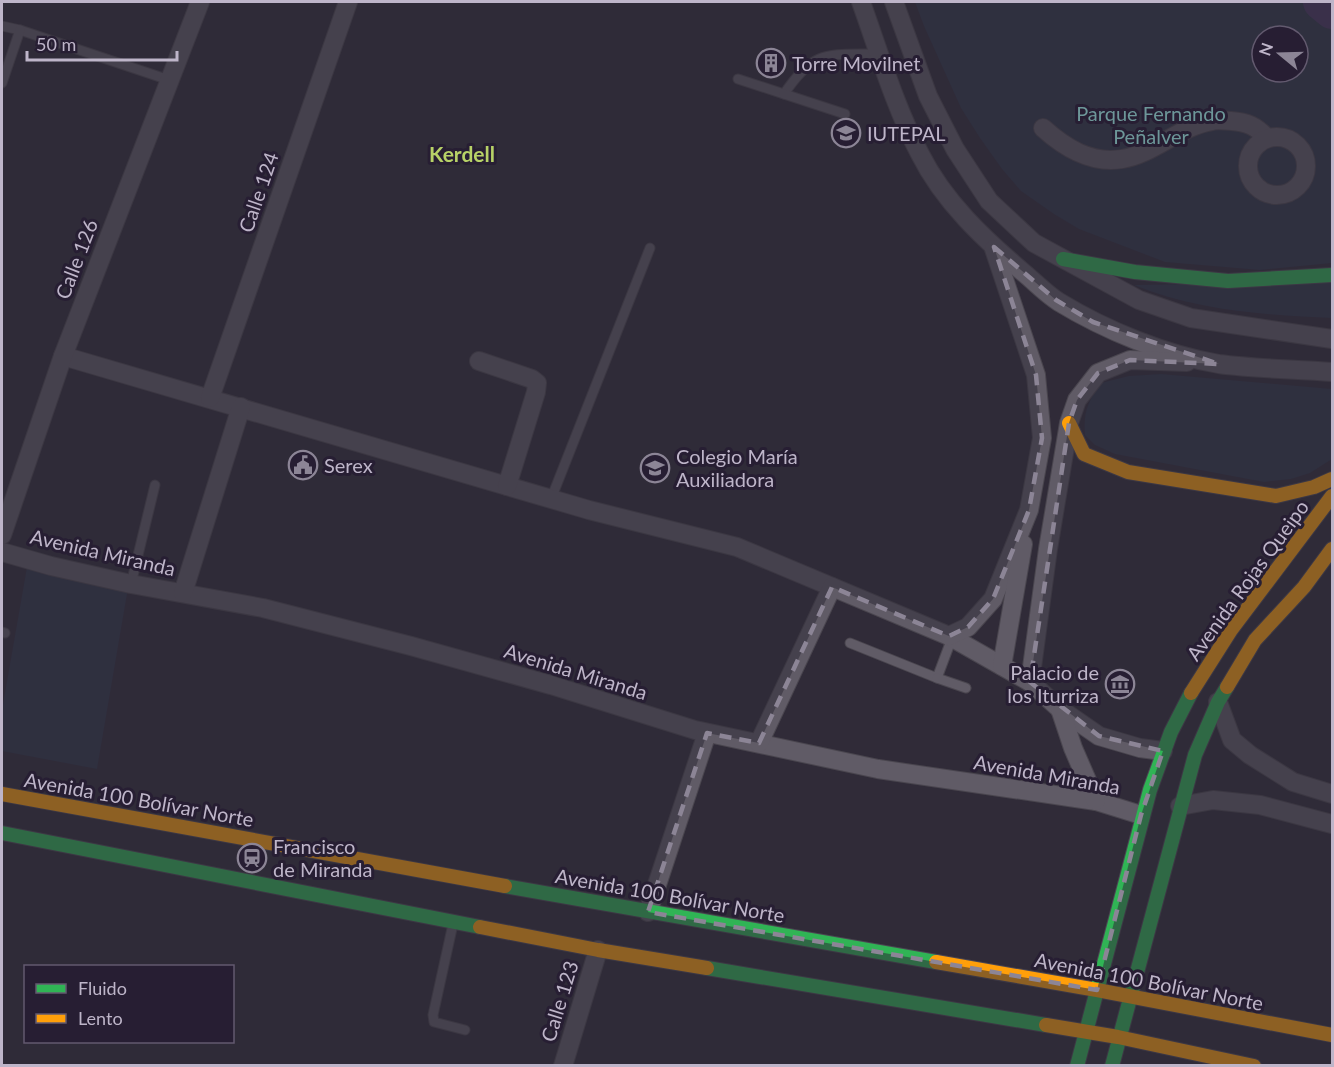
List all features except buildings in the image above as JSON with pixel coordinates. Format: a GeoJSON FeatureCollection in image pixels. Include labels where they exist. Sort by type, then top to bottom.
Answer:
{"type":"FeatureCollection","features":[{"type":"Feature","properties":{"kind":"main road"},"geometry":{"type":"LineString","coordinates":[[1062,260],[1135,272],[1227,281],[1332,275]]}},
{"type":"Feature","properties":{"kind":"main road"},"geometry":{"type":"LineString","coordinates":[[1069,423],[1084,454],[1128,472],[1276,496],[1314,487],[1332,479]]}},
{"type":"Feature","properties":{"kind":"main road","name":"Avenida Rojas Queipo"},"geometry":{"type":"LineString","coordinates":[[1077,1065],[1141,815],[1163,751],[1200,677],[1254,597],[1299,544],[1332,496]]}},
{"type":"Feature","properties":{"kind":"main road"},"geometry":{"type":"LineString","coordinates":[[1112,1065],[1195,755],[1218,702],[1255,640],[1304,587],[1332,549]]}},
{"type":"Feature","properties":{"kind":"main road","name":"Avenida 100 Bolívar Norte"},"geometry":{"type":"LineString","coordinates":[[2,794],[648,912],[1097,990],[1332,1035]]}},
{"type":"Feature","properties":{"kind":"main road"},"geometry":{"type":"LineString","coordinates":[[2,833],[598,950],[1118,1037],[1254,1065]]}},
{"type":"Feature","properties":{"kind":"street","name":"Calle 126"},"geometry":{"type":"LineString","coordinates":[[2,535],[63,356],[200,2]]}},
{"type":"Feature","properties":{"kind":"street","name":"Calle 124"},"geometry":{"type":"LineString","coordinates":[[210,398],[348,2]]}},
{"type":"Feature","properties":{"kind":"street"},"geometry":{"type":"LineString","coordinates":[[861,2],[920,155],[945,193],[972,226],[1056,300],[1093,322],[1177,353],[1219,364]]}},
{"type":"Feature","properties":{"kind":"street"},"geometry":{"type":"LineString","coordinates":[[894,2],[928,96],[955,148],[989,201],[1034,243],[1139,300],[1191,318],[1332,339]]}},
{"type":"Feature","properties":{"kind":"street"},"geometry":{"type":"LineString","coordinates":[[1043,128],[1062,145],[1082,155],[1105,160],[1123,159],[1144,152],[1182,132],[1213,120],[1247,123],[1259,129],[1267,138]]}},
{"type":"Feature","properties":{"kind":"street"},"geometry":{"type":"LineString","coordinates":[[994,247],[1036,375],[1042,438],[1002,666]]}},
{"type":"Feature","properties":{"kind":"street"},"geometry":{"type":"LineString","coordinates":[[63,356],[551,499],[737,547],[950,637],[1030,682],[1060,709],[1098,736],[1140,748],[1163,751]]}},
{"type":"Feature","properties":{"kind":"street"},"geometry":{"type":"LineString","coordinates":[[1030,682],[1048,549],[1069,423],[1077,400],[1098,372],[1130,360],[1332,372]]}},
{"type":"Feature","properties":{"kind":"street"},"geometry":{"type":"LineString","coordinates":[[479,361],[532,379],[537,383],[507,486]]}},
{"type":"Feature","properties":{"kind":"street"},"geometry":{"type":"LineString","coordinates":[[183,593],[242,407]]}},
{"type":"Feature","properties":{"kind":"street"},"geometry":{"type":"LineString","coordinates":[[950,637],[968,627],[993,599],[1029,510]]}},
{"type":"Feature","properties":{"kind":"street","name":"Avenida Miranda"},"geometry":{"type":"LineString","coordinates":[[2,552],[131,584],[263,608],[550,685],[707,733],[878,769],[1096,801],[1141,815]]}},
{"type":"Feature","properties":{"kind":"street"},"geometry":{"type":"LineString","coordinates":[[759,743],[832,587]]}},
{"type":"Feature","properties":{"kind":"street"},"geometry":{"type":"LineString","coordinates":[[1218,702],[1232,740],[1250,755],[1293,782],[1332,794]]}},
{"type":"Feature","properties":{"kind":"street"},"geometry":{"type":"LineString","coordinates":[[1060,709],[1073,748],[1096,801]]}},
{"type":"Feature","properties":{"kind":"street"},"geometry":{"type":"LineString","coordinates":[[648,912],[707,733]]}},
{"type":"Feature","properties":{"kind":"street"},"geometry":{"type":"LineString","coordinates":[[1180,806],[1213,800],[1260,805],[1332,824]]}},
{"type":"Feature","properties":{"kind":"street","name":"Calle 123"},"geometry":{"type":"LineString","coordinates":[[563,1065],[598,950]]}},
{"type":"Feature","properties":{"kind":"lane"},"geometry":{"type":"LineString","coordinates":[[2,26],[169,80]]}},
{"type":"Feature","properties":{"kind":"lane"},"geometry":{"type":"LineString","coordinates":[[2,83],[20,30]]}},
{"type":"Feature","properties":{"kind":"lane"},"geometry":{"type":"LineString","coordinates":[[784,94],[798,73],[812,62],[827,55],[880,54]]}},
{"type":"Feature","properties":{"kind":"lane"},"geometry":{"type":"LineString","coordinates":[[738,80],[845,114]]}},
{"type":"Feature","properties":{"kind":"lane"},"geometry":{"type":"LineString","coordinates":[[551,499],[650,248]]}},
{"type":"Feature","properties":{"kind":"lane"},"geometry":{"type":"LineString","coordinates":[[131,584],[155,485]]}},
{"type":"Feature","properties":{"kind":"lane"},"geometry":{"type":"LineString","coordinates":[[937,678],[950,637]]}},
{"type":"Feature","properties":{"kind":"lane"},"geometry":{"type":"LineString","coordinates":[[850,643],[966,688]]}},
{"type":"Feature","properties":{"kind":"lane"},"geometry":{"type":"LineString","coordinates":[[453,921],[433,1015],[434,1022],[465,1030]]}},
{"type":"Feature","properties":{"kind":"highlighted area"},"geometry":{"type":"Polygon","coordinates":[[[994,247],[1056,300],[1093,322],[1219,364],[1130,360],[1098,373],[1077,400],[1069,423],[1030,682],[1099,736],[1163,751],[1141,815],[1097,990],[648,912],[707,733],[759,743],[832,587],[949,636],[968,627],[993,599],[1029,510],[1042,438],[1036,375],[994,247]]]}},
{"type":"Feature","properties":{"kind":"green space","name":"Parque Fernando Peñalver"},"geometry":{"type":"Polygon","coordinates":[[[915,2],[1332,2],[1332,263],[1260,270],[1165,262],[1079,229],[1021,191],[1002,169],[961,108],[915,2]]]}},
{"type":"Feature","properties":{"kind":"green space"},"geometry":{"type":"Polygon","coordinates":[[[1332,282],[1332,318],[1257,313],[1207,306],[1182,301],[1134,285],[1332,282]]]}},
{"type":"Feature","properties":{"kind":"green space"},"geometry":{"type":"Polygon","coordinates":[[[1161,374],[1332,389],[1332,459],[1310,473],[1291,479],[1264,482],[1115,454],[1095,445],[1085,435],[1087,407],[1101,383],[1129,376],[1161,374]]]}},
{"type":"Feature","properties":{"kind":"green space"},"geometry":{"type":"Polygon","coordinates":[[[27,567],[128,588],[97,769],[2,751],[2,710],[27,567]]]}},
{"type":"Feature","properties":{"kind":"waterway"},"geometry":{"type":"LineString","coordinates":[[1321,2],[1332,11]]}},
{"type":"Feature","properties":{"kind":"traffic: fast"},"geometry":{"type":"LineString","coordinates":[[1063,259],[1135,272],[1228,281],[1332,275]]}},
{"type":"Feature","properties":{"kind":"traffic: fast"},"geometry":{"type":"LineString","coordinates":[[1112,1066],[1195,755],[1227,687]]}},
{"type":"Feature","properties":{"kind":"traffic: fast"},"geometry":{"type":"LineString","coordinates":[[1077,1066],[1150,790],[1171,732],[1191,693]]}},
{"type":"Feature","properties":{"kind":"traffic: fast"},"geometry":{"type":"LineString","coordinates":[[2,833],[480,927]]}},
{"type":"Feature","properties":{"kind":"traffic: fast"},"geometry":{"type":"LineString","coordinates":[[505,886],[936,962]]}},
{"type":"Feature","properties":{"kind":"traffic: fast"},"geometry":{"type":"LineString","coordinates":[[707,968],[1046,1025]]}},
{"type":"Feature","properties":{"kind":"traffic: slow"},"geometry":{"type":"LineString","coordinates":[[1069,423],[1084,454],[1128,472],[1276,496],[1314,487],[1332,479]]}},
{"type":"Feature","properties":{"kind":"traffic: slow"},"geometry":{"type":"LineString","coordinates":[[1191,693],[1231,630],[1332,496]]}},
{"type":"Feature","properties":{"kind":"traffic: slow"},"geometry":{"type":"LineString","coordinates":[[1227,687],[1255,640],[1304,587],[1332,549]]}},
{"type":"Feature","properties":{"kind":"traffic: slow"},"geometry":{"type":"LineString","coordinates":[[2,794],[505,886]]}},
{"type":"Feature","properties":{"kind":"traffic: slow"},"geometry":{"type":"LineString","coordinates":[[480,927],[707,968]]}},
{"type":"Feature","properties":{"kind":"traffic: slow"},"geometry":{"type":"LineString","coordinates":[[936,962],[1332,1035]]}},
{"type":"Feature","properties":{"kind":"traffic: slow"},"geometry":{"type":"LineString","coordinates":[[1046,1025],[1118,1037],[1254,1066]]}},
{"type":"Feature","properties":{"kind":"place","name":"Torre Movilnet"},"geometry":{"type":"Point","coordinates":[771,63]}},
{"type":"Feature","properties":{"kind":"place","name":"IUTEPAL"},"geometry":{"type":"Point","coordinates":[846,133]}},
{"type":"Feature","properties":{"kind":"place","name":"Serex"},"geometry":{"type":"Point","coordinates":[303,465]}},
{"type":"Feature","properties":{"kind":"place","name":"Colegio María Auxiliadora"},"geometry":{"type":"Point","coordinates":[655,468]}},
{"type":"Feature","properties":{"kind":"place","name":"Palacio de los Iturriza"},"geometry":{"type":"Point","coordinates":[1120,684]}},
{"type":"Feature","properties":{"kind":"place","name":"Francisco de Miranda"},"geometry":{"type":"Point","coordinates":[252,858]}},
{"type":"Feature","properties":{"kind":"district","name":"Kerdell"},"geometry":{"type":"Point","coordinates":[462,153]}}]}
